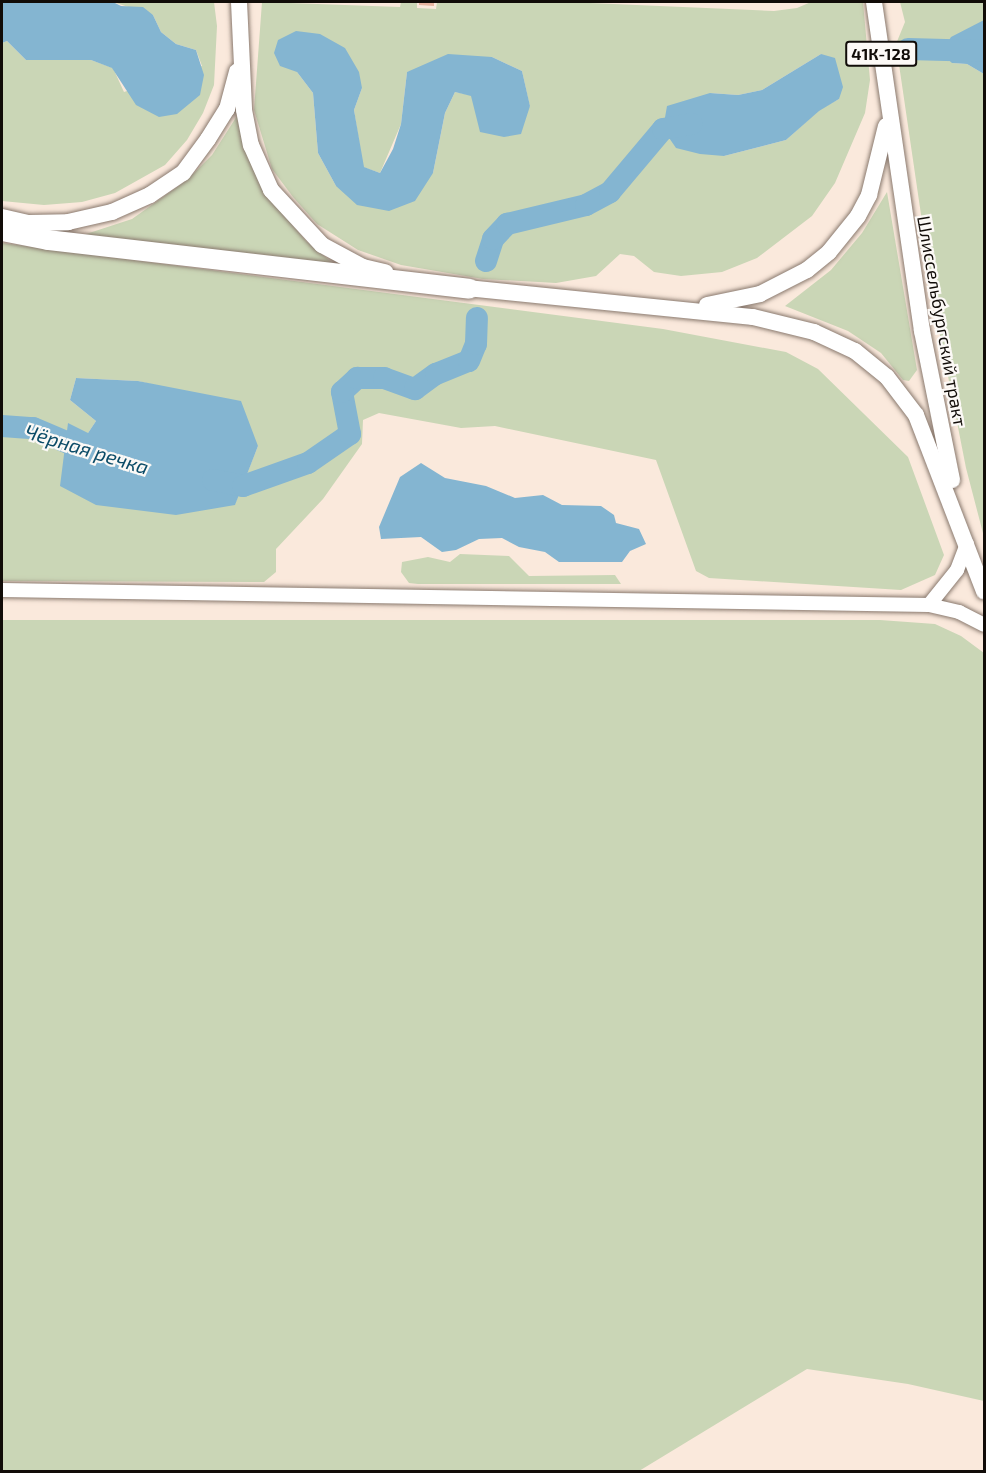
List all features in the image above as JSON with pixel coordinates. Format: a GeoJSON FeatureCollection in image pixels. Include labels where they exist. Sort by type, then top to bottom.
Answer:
{"type":"FeatureCollection","features":[{"type":"Feature","properties":{"kind":"highway"},"geometry":{"type":"LineString","coordinates":[[2,231],[48,240],[469,289]]}},
{"type":"Feature","properties":{"kind":"main road"},"geometry":{"type":"LineString","coordinates":[[2,217],[29,223],[68,222],[101,214],[150,195],[183,173],[227,109],[236,80],[237,2]]}},
{"type":"Feature","properties":{"kind":"main road"},"geometry":{"type":"LineString","coordinates":[[237,2],[244,110],[251,145],[270,190],[322,245],[363,267],[469,289],[649,305],[784,324],[825,336],[855,351],[887,377],[916,416],[966,542]]}},
{"type":"Feature","properties":{"kind":"main road","name":"41К-128"},"geometry":{"type":"LineString","coordinates":[[874,2],[889,106]]}},
{"type":"Feature","properties":{"kind":"main road"},"geometry":{"type":"LineString","coordinates":[[649,305],[736,301],[786,283],[815,264],[846,233],[869,195],[881,156],[889,106]]}},
{"type":"Feature","properties":{"kind":"main road","name":"Шлиссельбургский тракт"},"geometry":{"type":"LineString","coordinates":[[889,106],[922,331],[966,542]]}},
{"type":"Feature","properties":{"kind":"main road","name":"41К-128"},"geometry":{"type":"LineString","coordinates":[[966,542],[984,591]]}},
{"type":"Feature","properties":{"kind":"street"},"geometry":{"type":"LineString","coordinates":[[929,604],[957,570],[966,542]]}},
{"type":"Feature","properties":{"kind":"street"},"geometry":{"type":"LineString","coordinates":[[2,590],[929,604],[959,612],[984,625]]}},
{"type":"Feature","properties":{"kind":"green space"},"geometry":{"type":"Polygon","coordinates":[[[113,2],[214,2],[217,26],[214,85],[203,113],[187,140],[165,165],[115,193],[82,202],[44,205],[2,201],[2,43],[7,41],[26,60],[91,60],[113,68],[124,92],[202,66],[196,50],[176,44],[161,32],[153,15],[113,2]]]}},
{"type":"Feature","properties":{"kind":"green space"},"geometry":{"type":"Polygon","coordinates":[[[262,2],[400,7],[401,2],[417,2],[417,8],[436,9],[437,2],[567,2],[774,11],[797,8],[811,2],[863,2],[870,80],[865,113],[835,183],[812,216],[757,258],[722,272],[681,276],[654,272],[634,256],[620,254],[596,276],[556,283],[483,279],[401,265],[358,250],[317,224],[272,169],[254,110],[262,2]],[[821,54],[762,90],[738,95],[710,93],[724,156],[786,140],[819,110],[839,99],[821,54]],[[492,57],[407,72],[401,124],[380,173],[363,167],[354,110],[362,88],[297,72],[313,93],[318,153],[336,186],[433,173],[445,113],[455,92],[530,107],[522,71],[492,57]]]}},
{"type":"Feature","properties":{"kind":"green space"},"geometry":{"type":"Polygon","coordinates":[[[900,2],[984,2],[984,24],[952,63],[967,64],[984,74],[984,537],[966,468],[935,310],[896,44],[905,22],[900,2]]]}},
{"type":"Feature","properties":{"kind":"green space"},"geometry":{"type":"Polygon","coordinates":[[[237,116],[278,208],[306,241],[335,265],[83,235],[132,219],[187,180],[212,155],[237,116]]]}},
{"type":"Feature","properties":{"kind":"green space"},"geometry":{"type":"Polygon","coordinates":[[[887,192],[917,370],[909,381],[903,380],[881,353],[848,331],[785,306],[831,270],[862,233],[887,192]]]}},
{"type":"Feature","properties":{"kind":"green space"},"geometry":{"type":"Polygon","coordinates":[[[2,243],[663,329],[786,352],[818,369],[908,457],[944,555],[935,575],[901,590],[709,578],[696,571],[656,460],[495,426],[461,428],[379,413],[363,420],[362,444],[323,499],[276,549],[276,572],[264,582],[2,581],[2,243]],[[76,378],[70,400],[96,421],[88,433],[96,505],[235,504],[258,446],[167,388],[138,381],[76,378]]]}},
{"type":"Feature","properties":{"kind":"green space"},"geometry":{"type":"Polygon","coordinates":[[[460,554],[509,556],[529,576],[615,575],[621,584],[418,584],[409,583],[401,572],[402,562],[428,557],[450,562],[460,554]]]}},
{"type":"Feature","properties":{"kind":"green space"},"geometry":{"type":"Polygon","coordinates":[[[2,620],[880,620],[935,624],[961,636],[984,653],[984,1401],[908,1384],[807,1369],[639,1471],[2,1471],[2,620]]]}},
{"type":"Feature","properties":{"kind":"water"},"geometry":{"type":"Polygon","coordinates":[[[2,2],[113,2],[121,6],[143,7],[153,15],[161,32],[176,44],[196,50],[204,75],[200,95],[177,114],[159,117],[136,105],[112,68],[91,60],[26,60],[7,41],[2,43],[2,2]]]}},
{"type":"Feature","properties":{"kind":"water"},"geometry":{"type":"Polygon","coordinates":[[[984,20],[984,74],[967,64],[952,63],[941,53],[951,37],[984,20]]]}},
{"type":"Feature","properties":{"kind":"water"},"geometry":{"type":"Polygon","coordinates":[[[296,31],[320,34],[345,48],[359,72],[362,88],[354,110],[364,167],[380,173],[393,149],[401,124],[407,72],[448,54],[492,57],[522,71],[530,106],[521,134],[504,137],[480,132],[471,96],[455,92],[445,113],[433,173],[415,201],[389,211],[357,205],[336,186],[318,153],[313,93],[297,72],[280,66],[274,53],[278,40],[296,31]]]}},
{"type":"Feature","properties":{"kind":"water"},"geometry":{"type":"Polygon","coordinates":[[[821,54],[835,58],[843,87],[839,99],[819,111],[786,140],[724,156],[700,154],[676,148],[663,129],[667,106],[710,93],[738,95],[762,90],[821,54]]]}},
{"type":"Feature","properties":{"kind":"water"},"geometry":{"type":"Polygon","coordinates":[[[76,378],[138,381],[241,401],[258,446],[235,505],[176,515],[96,505],[60,486],[68,423],[88,433],[96,421],[70,400],[76,378]]]}},
{"type":"Feature","properties":{"kind":"water"},"geometry":{"type":"Polygon","coordinates":[[[421,463],[445,478],[486,486],[515,498],[543,495],[562,505],[601,506],[614,515],[616,523],[639,529],[646,544],[630,551],[622,562],[559,562],[545,552],[519,547],[502,538],[479,539],[456,550],[442,552],[421,537],[381,539],[379,527],[400,477],[421,463]]]}},
{"type":"Feature","properties":{"kind":"building"},"geometry":{"type":"Polygon","coordinates":[[[419,2],[434,2],[434,6],[419,5],[419,2]]]}},
{"type":"Feature","properties":{"kind":"waterway"},"geometry":{"type":"LineString","coordinates":[[908,49],[984,51]]}},
{"type":"Feature","properties":{"kind":"waterway"},"geometry":{"type":"LineString","coordinates":[[486,261],[493,239],[507,224],[586,205],[610,192],[663,129],[692,124]]}},
{"type":"Feature","properties":{"kind":"waterway"},"geometry":{"type":"LineString","coordinates":[[213,480],[243,486],[308,463],[350,434],[342,392],[357,378],[384,378],[415,389],[436,374],[469,361],[476,344],[477,318]]}},
{"type":"Feature","properties":{"kind":"waterway","name":"Чёрная речка"},"geometry":{"type":"LineString","coordinates":[[2,426],[33,428],[90,452]]}}]}
